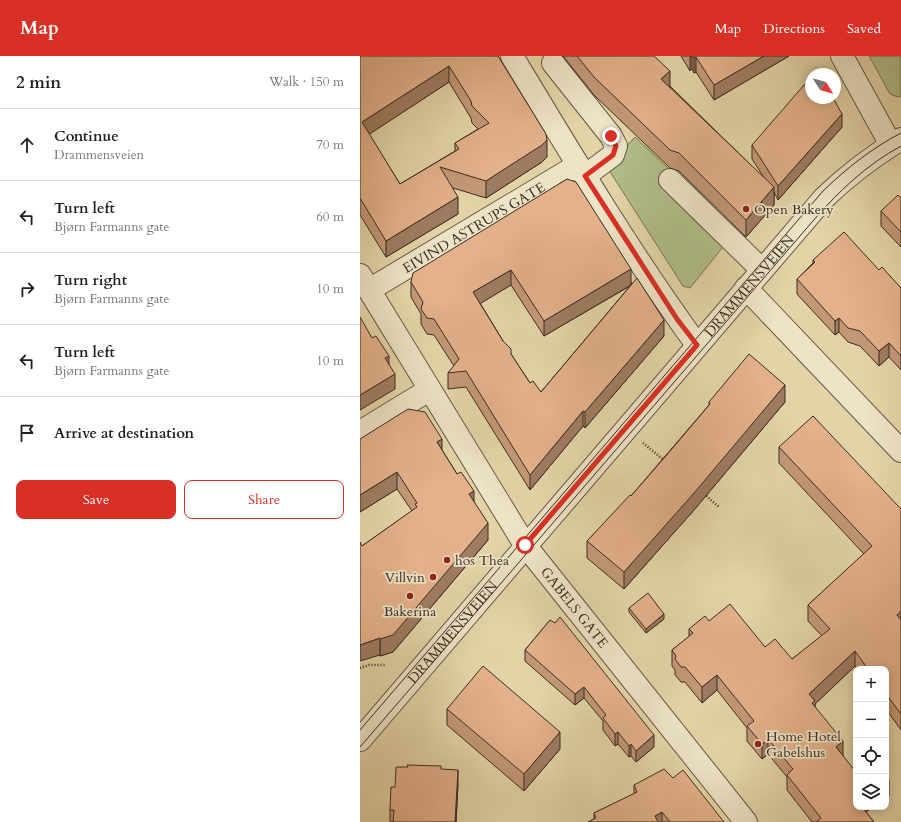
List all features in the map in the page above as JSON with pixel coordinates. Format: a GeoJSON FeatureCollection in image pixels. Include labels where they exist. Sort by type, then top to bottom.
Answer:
{"type":"FeatureCollection","features":[{"type":"Feature","properties":{"kind":"street"},"geometry":{"type":"LineString","coordinates":[[512,56],[582,171],[677,319],[697,345]]}},
{"type":"Feature","properties":{"kind":"street"},"geometry":{"type":"LineString","coordinates":[[842,56],[896,142]]}},
{"type":"Feature","properties":{"kind":"street","name":"EIVIND ASTRUPS GATE"},"geometry":{"type":"LineString","coordinates":[[365,283],[613,155],[616,146],[611,136],[553,63]]}},
{"type":"Feature","properties":{"kind":"street","name":"DRAMMENSVEIEN"},"geometry":{"type":"LineString","coordinates":[[360,740],[525,545],[829,192],[852,172],[896,142]]}},
{"type":"Feature","properties":{"kind":"street"},"geometry":{"type":"LineString","coordinates":[[670,180],[762,270]]}},
{"type":"Feature","properties":{"kind":"street","name":"GABELS GATE"},"geometry":{"type":"LineString","coordinates":[[365,283],[525,545],[746,822]]}},
{"type":"Feature","properties":{"kind":"street"},"geometry":{"type":"LineString","coordinates":[[746,288],[901,451]]}},
{"type":"Feature","properties":{"kind":"street"},"geometry":{"type":"LineString","coordinates":[[360,432],[429,390]]}},
{"type":"Feature","properties":{"kind":"path"},"geometry":{"type":"LineString","coordinates":[[639,439],[668,464]]}},
{"type":"Feature","properties":{"kind":"path"},"geometry":{"type":"LineString","coordinates":[[702,492],[719,507]]}},
{"type":"Feature","properties":{"kind":"path"},"geometry":{"type":"LineString","coordinates":[[360,668],[369,665],[385,665]]}},
{"type":"Feature","properties":{"kind":"green space"},"geometry":{"type":"Polygon","coordinates":[[[869,56],[901,56],[901,96],[898,97],[890,94],[869,56]]]}},
{"type":"Feature","properties":{"kind":"green space"},"geometry":{"type":"Polygon","coordinates":[[[635,137],[671,171],[723,247],[690,288],[683,286],[607,167],[635,137]]]}},
{"type":"Feature","properties":{"kind":"building"},"geometry":{"type":"Polygon","coordinates":[[[360,56],[498,56],[546,134],[547,140],[542,145],[486,181],[440,167],[458,197],[386,241],[360,198],[360,56]],[[449,66],[362,122],[400,184],[459,149],[455,143],[489,123],[472,106],[471,101],[449,66]]]}},
{"type":"Feature","properties":{"kind":"building"},"geometry":{"type":"Polygon","coordinates":[[[577,56],[654,56],[670,71],[661,79],[774,187],[746,220],[679,153],[670,150],[594,77],[577,56]]]}},
{"type":"Feature","properties":{"kind":"building"},"geometry":{"type":"Polygon","coordinates":[[[692,56],[764,56],[714,85],[696,57],[694,58],[692,56]]]}},
{"type":"Feature","properties":{"kind":"building"},"geometry":{"type":"Polygon","coordinates":[[[805,84],[805,104],[836,104],[842,114],[778,186],[752,145],[805,84]]]}},
{"type":"Feature","properties":{"kind":"building"},"geometry":{"type":"Polygon","coordinates":[[[567,179],[576,182],[631,269],[544,321],[511,270],[473,292],[503,341],[511,349],[511,354],[530,383],[533,381],[541,392],[637,278],[664,320],[585,412],[583,411],[530,475],[466,371],[448,373],[459,359],[434,319],[427,318],[421,309],[423,302],[411,282],[413,273],[567,179]]]}},
{"type":"Feature","properties":{"kind":"building"},"geometry":{"type":"Polygon","coordinates":[[[898,195],[901,198],[901,232],[881,211],[898,195]]]}},
{"type":"Feature","properties":{"kind":"building"},"geometry":{"type":"Polygon","coordinates":[[[844,232],[879,270],[882,267],[901,288],[901,356],[889,343],[879,351],[860,331],[848,328],[839,318],[835,321],[797,279],[815,262],[813,260],[844,232]]]}},
{"type":"Feature","properties":{"kind":"building"},"geometry":{"type":"Polygon","coordinates":[[[360,317],[372,338],[376,336],[389,356],[385,358],[395,374],[360,395],[360,317]]]}},
{"type":"Feature","properties":{"kind":"building"},"geometry":{"type":"Polygon","coordinates":[[[749,354],[785,385],[694,493],[624,572],[587,541],[630,495],[631,496],[671,450],[710,404],[709,402],[749,354]]]}},
{"type":"Feature","properties":{"kind":"building"},"geometry":{"type":"Polygon","coordinates":[[[408,409],[425,412],[442,439],[437,442],[457,474],[461,472],[474,491],[469,494],[488,523],[393,635],[360,645],[360,542],[362,546],[417,507],[415,504],[417,503],[397,472],[360,495],[360,439],[408,409]]]}},
{"type":"Feature","properties":{"kind":"building"},"geometry":{"type":"Polygon","coordinates":[[[813,416],[901,509],[901,611],[897,615],[901,620],[901,714],[889,698],[889,666],[866,666],[855,651],[809,694],[815,701],[812,703],[843,741],[836,747],[853,768],[853,810],[864,810],[874,822],[816,822],[821,818],[787,775],[793,769],[768,739],[762,744],[747,726],[754,721],[717,675],[702,687],[685,667],[681,667],[675,659],[676,656],[672,650],[693,633],[689,629],[705,616],[709,621],[730,604],[765,647],[775,639],[792,659],[830,629],[808,605],[872,546],[779,447],[813,416]]]}},
{"type":"Feature","properties":{"kind":"building"},"geometry":{"type":"Polygon","coordinates":[[[648,593],[664,614],[646,629],[629,608],[648,593]]]}},
{"type":"Feature","properties":{"kind":"building"},"geometry":{"type":"Polygon","coordinates":[[[560,617],[654,735],[636,751],[631,744],[629,746],[618,732],[615,734],[603,718],[606,715],[584,687],[575,694],[525,650],[550,620],[555,623],[560,617]]]}},
{"type":"Feature","properties":{"kind":"building"},"geometry":{"type":"Polygon","coordinates":[[[483,666],[560,732],[524,774],[447,709],[483,666]]]}},
{"type":"Feature","properties":{"kind":"building"},"geometry":{"type":"Polygon","coordinates":[[[407,765],[441,766],[441,769],[458,770],[455,822],[393,822],[394,810],[390,810],[391,787],[395,787],[396,767],[408,767],[407,765]]]}},
{"type":"Feature","properties":{"kind":"building"},"geometry":{"type":"Polygon","coordinates":[[[664,769],[673,778],[683,770],[724,822],[670,822],[662,812],[655,816],[658,822],[588,822],[596,818],[594,813],[637,792],[634,785],[664,769]]]}},
{"type":"Feature","properties":{"kind":"tram line"},"geometry":{"type":"LineString","coordinates":[[360,730],[823,191],[860,159],[901,133]]}},
{"type":"Feature","properties":{"kind":"tram line"},"geometry":{"type":"LineString","coordinates":[[360,747],[822,211],[864,170],[888,153],[901,146]]}},
{"type":"Feature","properties":{"kind":"place","name":"Open Bakery"},"geometry":{"type":"Point","coordinates":[746,209]}},
{"type":"Feature","properties":{"kind":"place","name":"hos Thea"},"geometry":{"type":"Point","coordinates":[447,560]}},
{"type":"Feature","properties":{"kind":"place","name":"Villvin"},"geometry":{"type":"Point","coordinates":[433,577]}},
{"type":"Feature","properties":{"kind":"place","name":"Bakerina"},"geometry":{"type":"Point","coordinates":[410,596]}},
{"type":"Feature","properties":{"kind":"place","name":"Home Hotel Gabelshus"},"geometry":{"type":"Point","coordinates":[758,744]}},
{"type":"Feature","properties":{"kind":"route"},"geometry":{"type":"LineString","coordinates":[[525,545],[697,345],[677,319],[585,176],[613,155],[616,146],[611,136]]}}]}
